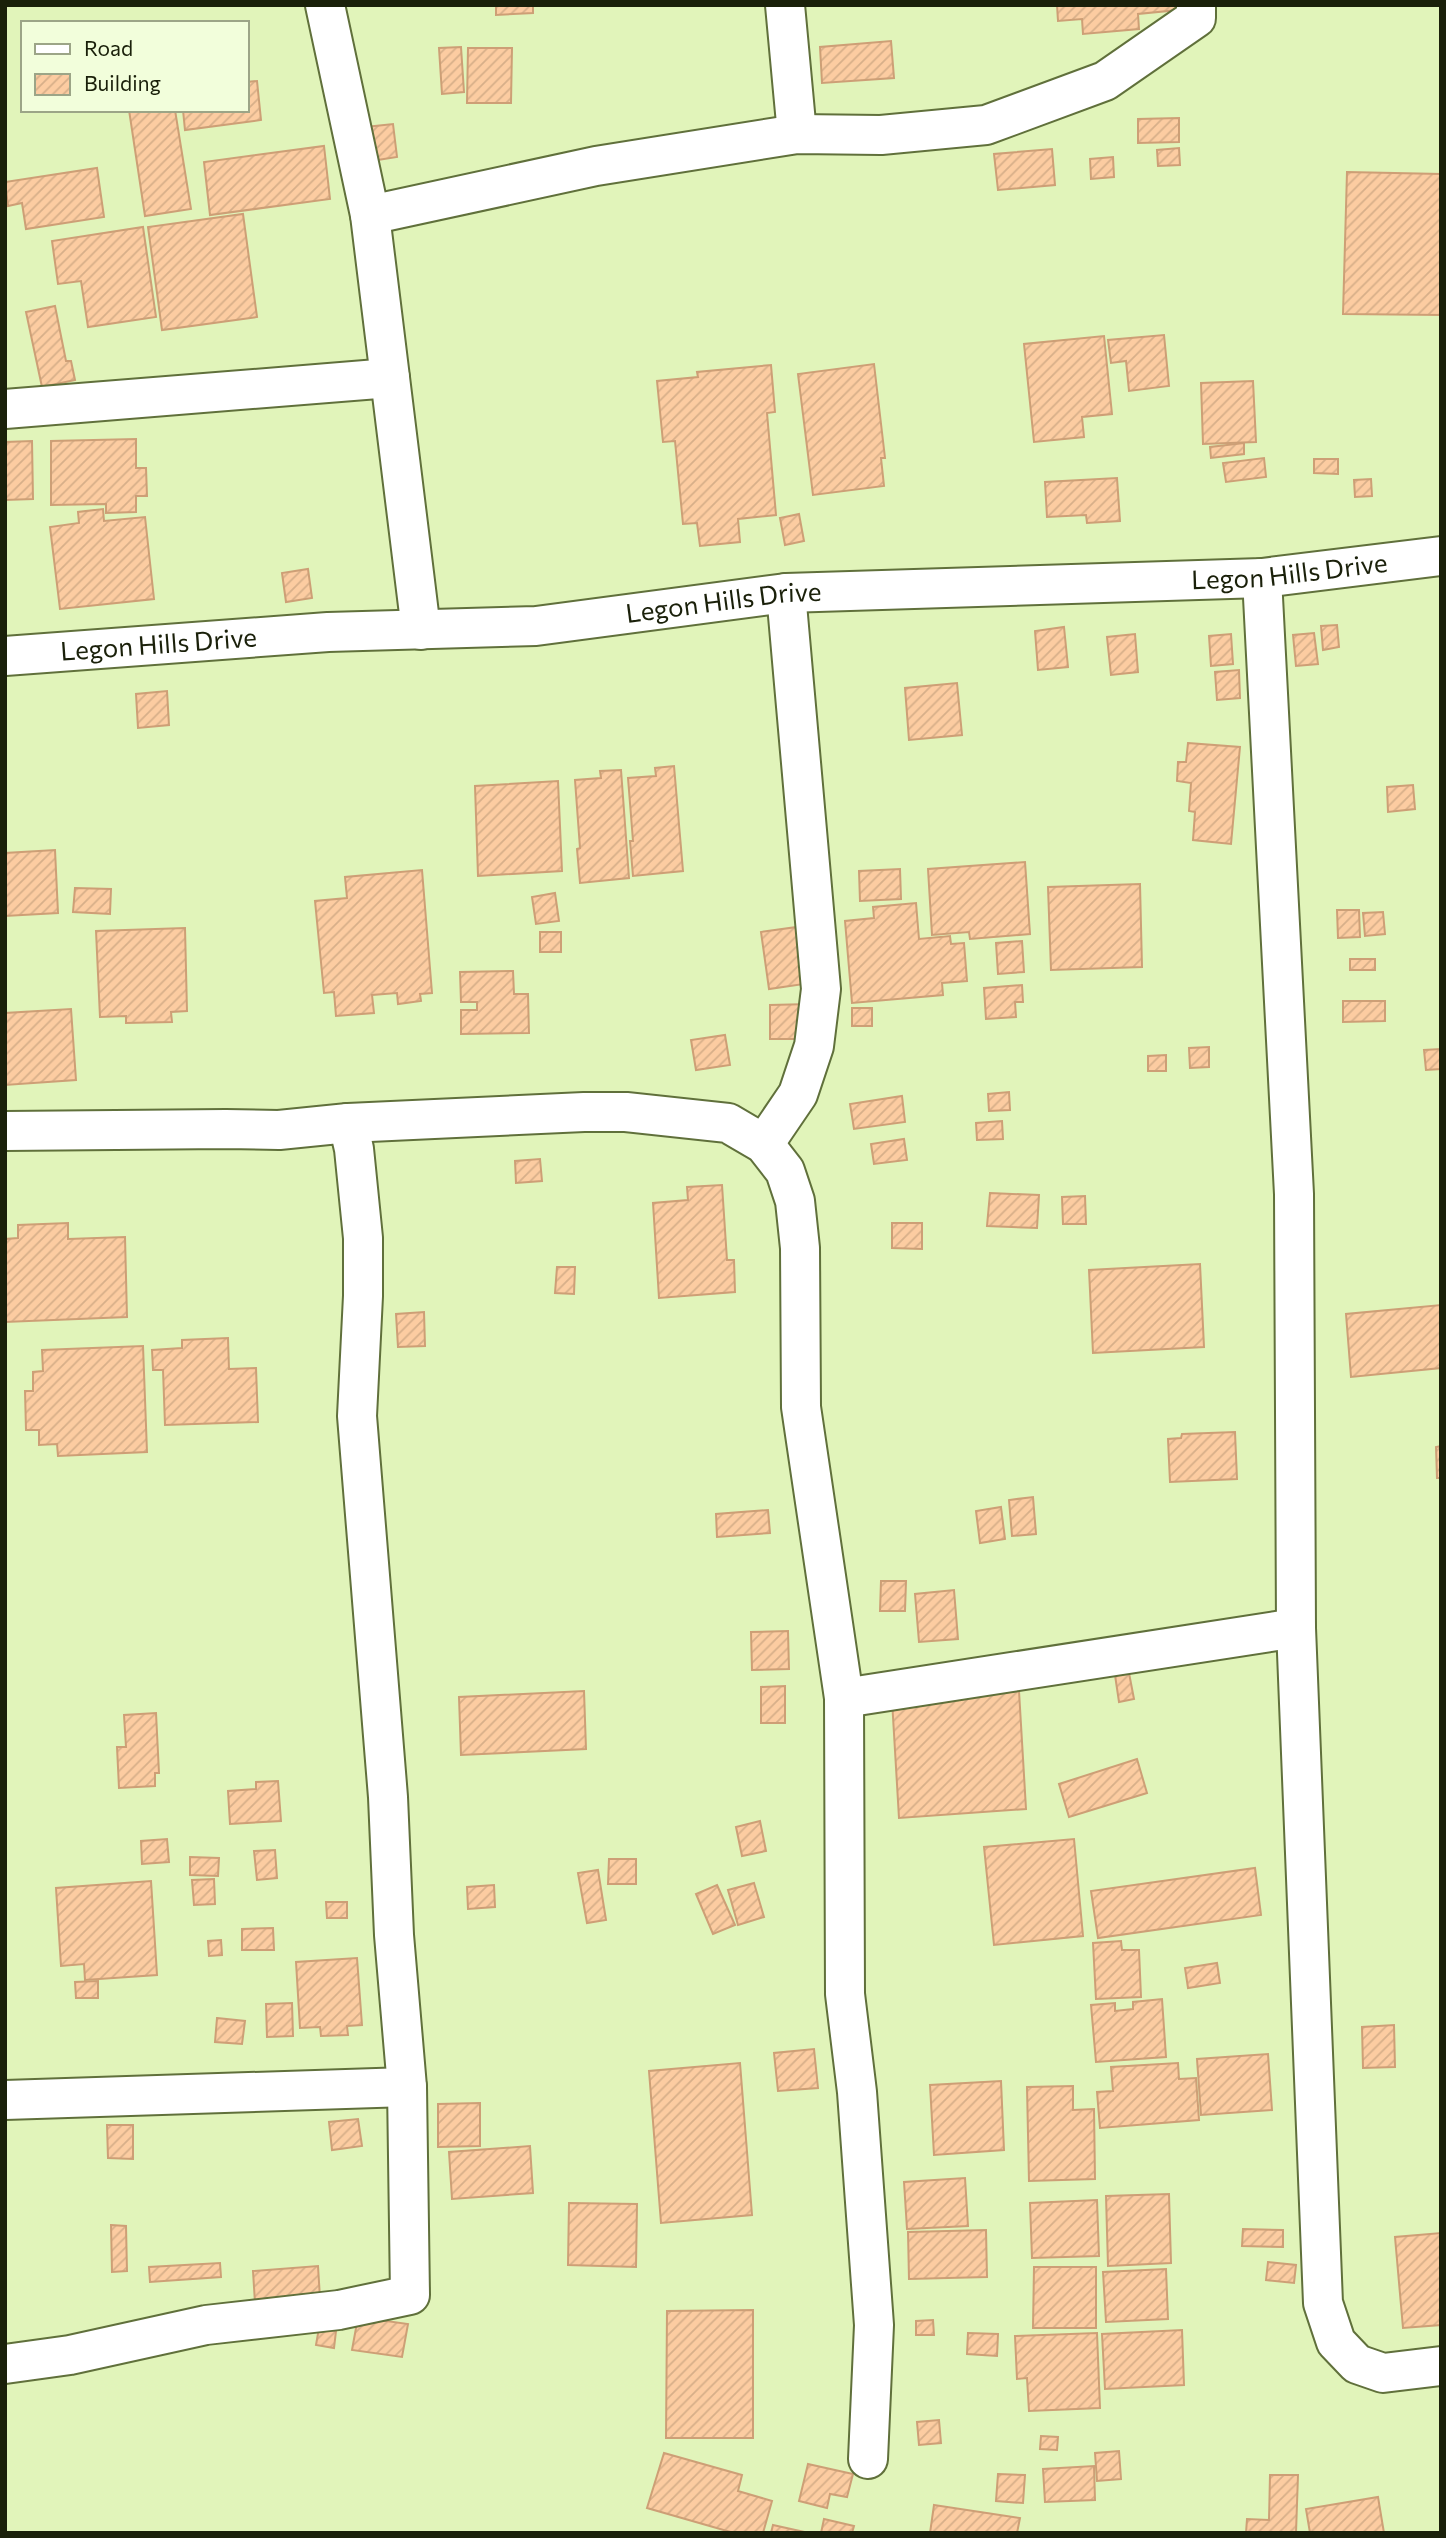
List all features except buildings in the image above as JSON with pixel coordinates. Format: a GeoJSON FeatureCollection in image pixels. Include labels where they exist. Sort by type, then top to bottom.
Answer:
{"type":"FeatureCollection","features":[{"type":"Feature","properties":{"kind":"street"},"geometry":{"type":"LineString","coordinates":[[325,5],[370,215],[421,629]]}},
{"type":"Feature","properties":{"kind":"street"},"geometry":{"type":"LineString","coordinates":[[785,5],[797,134]]}},
{"type":"Feature","properties":{"kind":"street"},"geometry":{"type":"LineString","coordinates":[[370,215],[596,166],[797,134],[881,135],[986,125],[1105,81],[1196,18],[1196,5]]}},
{"type":"Feature","properties":{"kind":"street"},"geometry":{"type":"LineString","coordinates":[[5,409],[390,378]]}},
{"type":"Feature","properties":{"kind":"street","name":"Legon Hills Drive"},"geometry":{"type":"LineString","coordinates":[[5,656],[328,632],[536,626],[786,593],[1262,578],[1441,556]]}},
{"type":"Feature","properties":{"kind":"street"},"geometry":{"type":"LineString","coordinates":[[1262,578],[1294,1194],[1296,1628],[1323,2303],[1336,2342],[1357,2364],[1383,2373],[1441,2366]]}},
{"type":"Feature","properties":{"kind":"street"},"geometry":{"type":"LineString","coordinates":[[764,1144],[798,1094],[814,1046],[821,989],[786,593]]}},
{"type":"Feature","properties":{"kind":"street"},"geometry":{"type":"LineString","coordinates":[[5,1131],[279,1130],[348,1123],[626,1112],[728,1123],[764,1144],[786,1171],[795,1201],[800,1248],[801,1407],[844,1698],[845,1994],[857,2092],[874,2325],[868,2459]]}},
{"type":"Feature","properties":{"kind":"street"},"geometry":{"type":"LineString","coordinates":[[5,2364],[70,2355],[206,2325],[340,2310],[410,2295],[407,2087],[394,1935],[388,1797],[357,1416],[363,1238],[354,1149],[348,1123]]}},
{"type":"Feature","properties":{"kind":"street"},"geometry":{"type":"LineString","coordinates":[[844,1698],[1296,1628]]}},
{"type":"Feature","properties":{"kind":"street"},"geometry":{"type":"LineString","coordinates":[[5,2100],[407,2087]]}}]}
